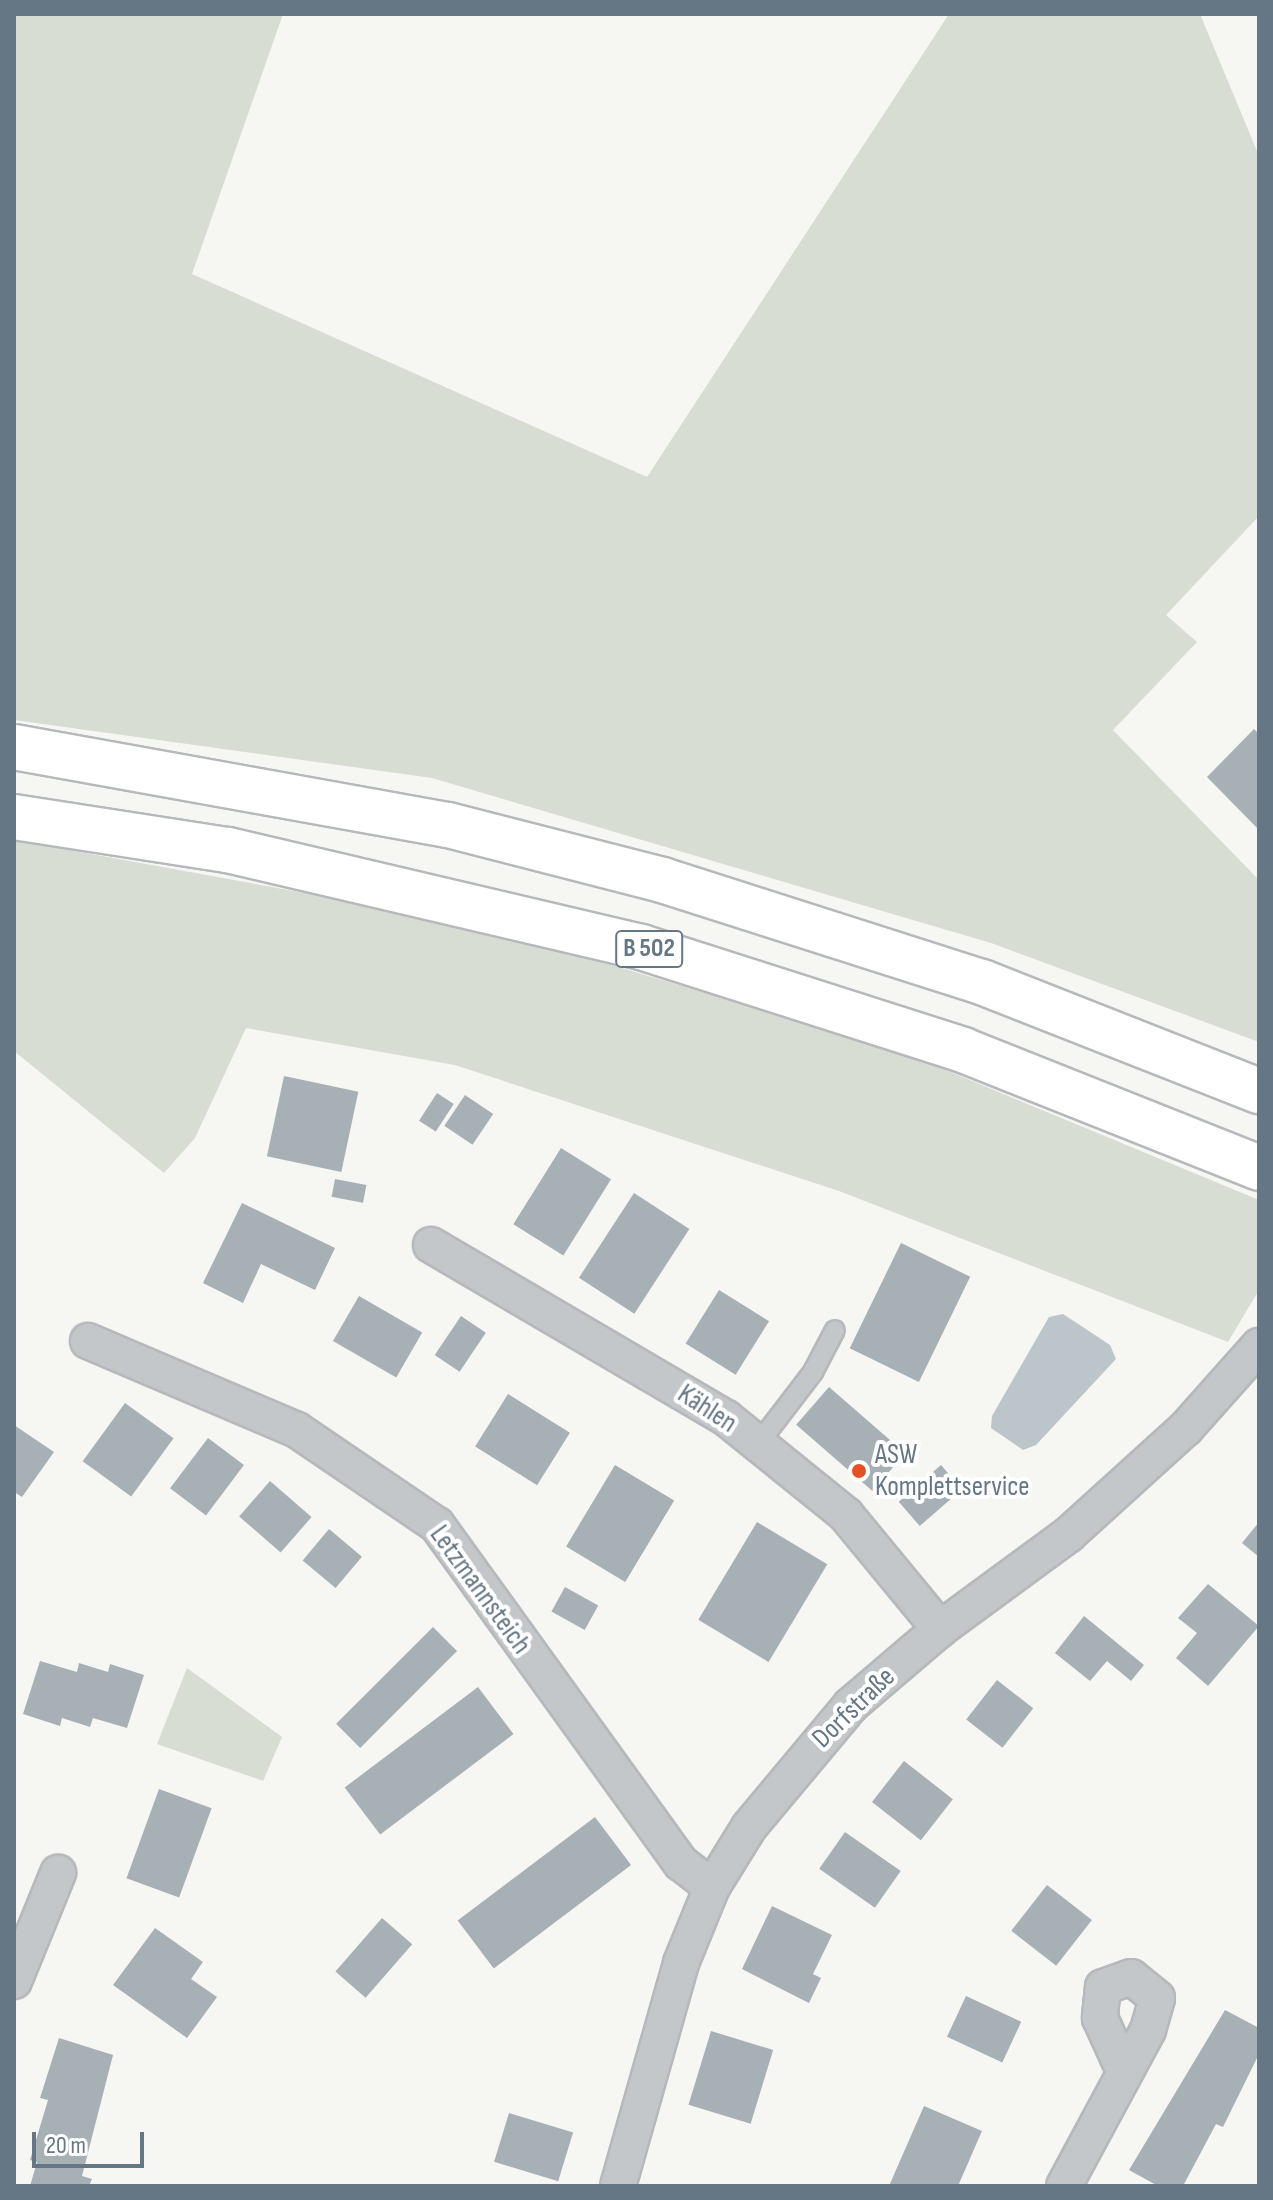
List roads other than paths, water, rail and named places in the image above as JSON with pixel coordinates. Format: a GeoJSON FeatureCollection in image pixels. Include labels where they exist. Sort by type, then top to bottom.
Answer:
{"type":"FeatureCollection","features":[{"type":"Feature","properties":{"kind":"highway","name":"B 502"},"geometry":{"type":"LineString","coordinates":[[14,747],[448,825],[662,880],[982,982],[1259,1091]]}},
{"type":"Feature","properties":{"kind":"highway","name":"B 502"},"geometry":{"type":"LineString","coordinates":[[14,817],[228,850],[641,947],[963,1050],[1259,1168]]}},
{"type":"Feature","properties":{"kind":"street","name":"Kählen"},"geometry":{"type":"LineString","coordinates":[[431,1245],[726,1418],[846,1515],[940,1629]]}},
{"type":"Feature","properties":{"kind":"street","name":"Letzmannsteich"},"geometry":{"type":"LineString","coordinates":[[88,1341],[297,1430],[437,1525],[681,1863],[712,1887]]}},
{"type":"Feature","properties":{"kind":"street","name":"Dorfstraße"},"geometry":{"type":"LineString","coordinates":[[618,2186],[681,1963],[712,1887],[803,1758],[851,1705],[940,1629],[1068,1535],[1186,1428],[1259,1346]]}},
{"type":"Feature","properties":{"kind":"street"},"geometry":{"type":"LineString","coordinates":[[14,1981],[58,1873]]}},
{"type":"Feature","properties":{"kind":"street"},"geometry":{"type":"LineString","coordinates":[[1069,2184],[1124,2071]]}},
{"type":"Feature","properties":{"kind":"lane"},"geometry":{"type":"LineString","coordinates":[[758,1444],[813,1372],[835,1330]]}},
{"type":"Feature","properties":{"kind":"place","name":"ASW Komplettservice"},"geometry":{"type":"Point","coordinates":[859,1471]}}]}
